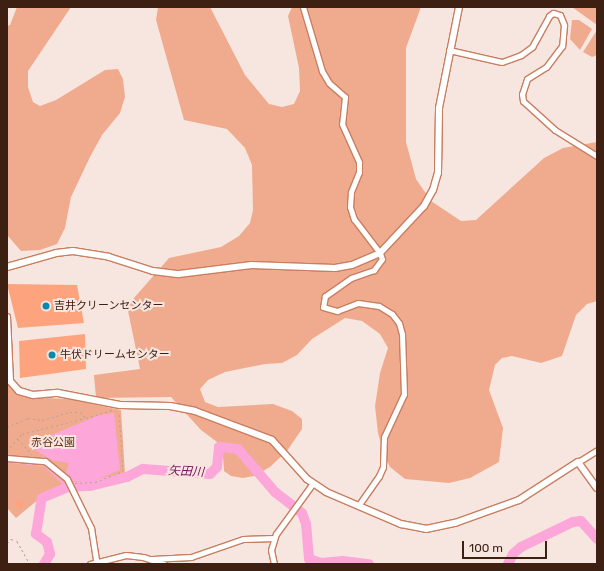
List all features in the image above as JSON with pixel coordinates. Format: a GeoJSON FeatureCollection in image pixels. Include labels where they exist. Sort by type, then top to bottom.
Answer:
{"type":"FeatureCollection","features":[{"type":"Feature","properties":{"kind":"street"},"geometry":{"type":"LineString","coordinates":[[303,7],[322,71],[329,83],[345,97],[342,124],[359,162],[359,172],[351,192],[350,207],[354,218],[380,253],[382,259],[374,270],[351,278],[325,296],[323,307],[337,311],[358,303],[379,306],[392,314],[399,323],[402,334],[404,394],[384,437],[383,467],[379,476],[358,505]]}},
{"type":"Feature","properties":{"kind":"street"},"geometry":{"type":"LineString","coordinates":[[7,267],[56,253],[73,251],[109,257],[153,271],[179,274],[251,265],[335,268],[352,264],[380,253],[424,206],[433,190],[438,173],[439,108],[449,50],[459,7]]}},
{"type":"Feature","properties":{"kind":"street"},"geometry":{"type":"LineString","coordinates":[[449,50],[502,62],[521,55],[532,47],[549,16],[553,13],[560,15],[564,26],[562,46],[546,67],[527,79],[522,94],[523,101],[555,130],[597,156]]}},
{"type":"Feature","properties":{"kind":"street"},"geometry":{"type":"LineString","coordinates":[[7,317],[10,381],[19,391],[32,395],[58,394],[120,405],[181,408],[261,434],[272,440],[313,483],[326,492],[401,524],[426,529],[442,527],[519,500],[597,450]]}},
{"type":"Feature","properties":{"kind":"street"},"geometry":{"type":"LineString","coordinates":[[7,458],[37,460],[50,463],[70,483],[91,528],[96,561]]}},
{"type":"Feature","properties":{"kind":"street"},"geometry":{"type":"LineString","coordinates":[[578,462],[597,488]]}},
{"type":"Feature","properties":{"kind":"street"},"geometry":{"type":"LineString","coordinates":[[274,564],[272,550],[274,538],[313,483]]}},
{"type":"Feature","properties":{"kind":"street"},"geometry":{"type":"LineString","coordinates":[[90,564],[96,561],[126,555],[152,559],[191,557],[243,539],[274,538]]}},
{"type":"Feature","properties":{"kind":"street"},"geometry":{"type":"LineString","coordinates":[[152,559],[164,564]]}},
{"type":"Feature","properties":{"kind":"path"},"geometry":{"type":"LineString","coordinates":[[70,483],[95,482],[124,471],[119,427],[120,405]]}},
{"type":"Feature","properties":{"kind":"path"},"geometry":{"type":"LineString","coordinates":[[7,427],[28,418],[42,420],[59,413],[80,412],[86,418]]}},
{"type":"Feature","properties":{"kind":"path"},"geometry":{"type":"LineString","coordinates":[[7,451],[22,434],[110,412]]}},
{"type":"Feature","properties":{"kind":"path"},"geometry":{"type":"LineString","coordinates":[[18,438],[37,460]]}},
{"type":"Feature","properties":{"kind":"path"},"geometry":{"type":"LineString","coordinates":[[7,543],[11,539],[17,541],[30,564]]}},
{"type":"Feature","properties":{"kind":"green space"},"geometry":{"type":"Polygon","coordinates":[[[17,7],[71,7],[28,71],[28,87],[33,102],[40,106],[56,100],[105,70],[118,69],[123,79],[125,97],[120,113],[102,135],[71,197],[65,228],[57,244],[40,250],[21,251],[7,235],[7,26],[10,25],[17,7]]]}},
{"type":"Feature","properties":{"kind":"green space"},"geometry":{"type":"Polygon","coordinates":[[[158,7],[210,7],[245,75],[269,104],[282,107],[294,104],[300,91],[299,68],[288,16],[292,7],[421,7],[406,48],[406,142],[416,179],[431,201],[461,221],[476,220],[544,158],[563,148],[597,142],[597,301],[587,304],[576,315],[562,356],[541,363],[512,356],[502,358],[495,365],[489,390],[503,428],[499,462],[470,478],[449,483],[405,479],[390,467],[384,455],[378,433],[375,406],[380,373],[388,348],[380,334],[362,321],[345,318],[312,339],[297,355],[282,363],[265,364],[225,372],[208,380],[200,389],[205,402],[218,407],[273,404],[292,411],[302,419],[302,429],[287,451],[270,467],[254,476],[243,478],[231,476],[224,471],[223,455],[217,442],[201,430],[171,397],[96,398],[94,375],[140,369],[127,306],[169,258],[221,247],[239,236],[250,223],[253,210],[252,165],[245,148],[227,129],[184,120],[156,20],[158,7]]]}},
{"type":"Feature","properties":{"kind":"green space"},"geometry":{"type":"Polygon","coordinates":[[[572,7],[597,7],[597,25],[572,7]]]}},
{"type":"Feature","properties":{"kind":"green space"},"geometry":{"type":"Polygon","coordinates":[[[572,20],[579,20],[592,29],[580,50],[570,39],[572,20]]]}},
{"type":"Feature","properties":{"kind":"green space"},"geometry":{"type":"Polygon","coordinates":[[[597,30],[597,55],[592,57],[583,52],[597,30]]]}},
{"type":"Feature","properties":{"kind":"green space","name":"赤谷公園"},"geometry":{"type":"Polygon","coordinates":[[[7,380],[10,388],[24,397],[69,399],[121,410],[125,474],[97,483],[73,484],[45,494],[16,518],[7,508],[7,380]]]}},
{"type":"Feature","properties":{"kind":"shaded area"},"geometry":{"type":"Polygon","coordinates":[[[114,413],[120,470],[93,481],[73,481],[66,473],[69,463],[52,460],[35,450],[34,441],[39,436],[49,436],[99,415],[114,413]]]}},
{"type":"Feature","properties":{"kind":"building","name":"吉井クリーンセンター"},"geometry":{"type":"Polygon","coordinates":[[[7,284],[77,285],[84,323],[18,328],[7,284]]]}},
{"type":"Feature","properties":{"kind":"building","name":"牛伏ドリームセンター"},"geometry":{"type":"Polygon","coordinates":[[[85,334],[86,369],[20,378],[19,341],[85,334]]]}},
{"type":"Feature","properties":{"kind":"building"},"geometry":{"type":"Polygon","coordinates":[[[16,500],[23,500],[23,507],[16,507],[16,500]]]}},
{"type":"Feature","properties":{"kind":"waterway","name":"矢田川"},"geometry":{"type":"LineString","coordinates":[[44,564],[50,554],[47,542],[36,534],[42,498],[68,487],[90,486],[127,477],[143,469],[210,474],[217,467],[219,447],[238,449],[275,492],[302,513],[306,524],[309,559],[321,563],[343,561],[369,564]]}},
{"type":"Feature","properties":{"kind":"waterway"},"geometry":{"type":"LineString","coordinates":[[7,462],[44,465],[68,487]]}},
{"type":"Feature","properties":{"kind":"waterway","name":"矢田川"},"geometry":{"type":"LineString","coordinates":[[508,564],[513,554],[521,547],[573,522],[581,521],[597,539]]}},
{"type":"Feature","properties":{"kind":"place","name":"吉井クリーンセンター"},"geometry":{"type":"Point","coordinates":[46,306]}},
{"type":"Feature","properties":{"kind":"place","name":"牛伏ドリームセンター"},"geometry":{"type":"Point","coordinates":[52,355]}}]}
